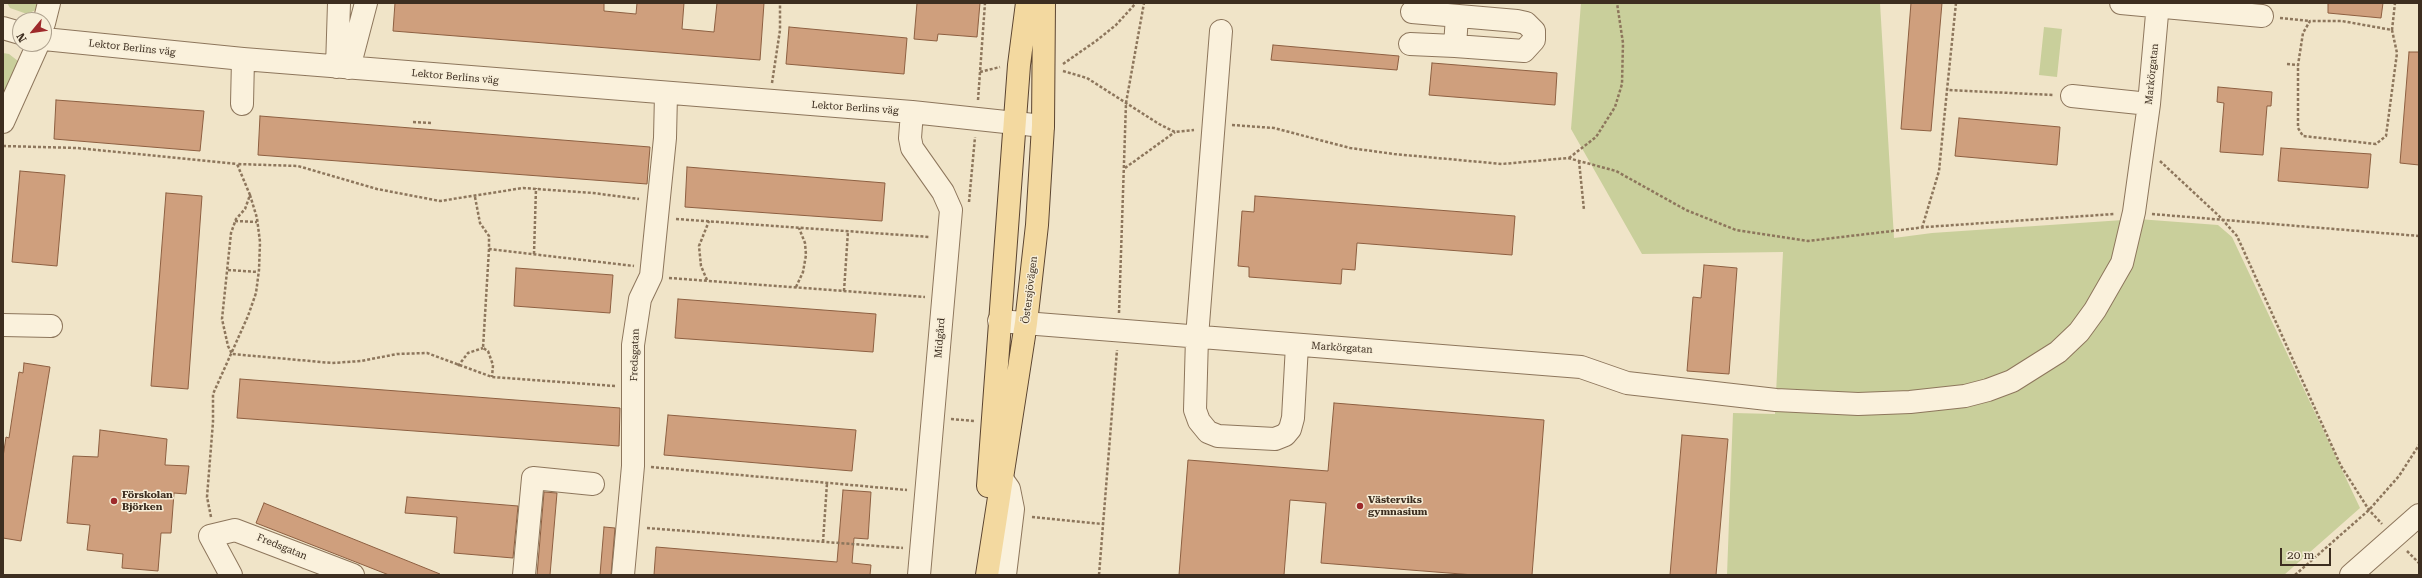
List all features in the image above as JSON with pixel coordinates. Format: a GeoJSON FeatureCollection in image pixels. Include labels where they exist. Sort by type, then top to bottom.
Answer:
{"type":"FeatureCollection","features":[{"type":"Feature","properties":{"kind":"main road"},"geometry":{"type":"LineString","coordinates":[[982,575],[999,320],[1016,123],[1019,65],[1027,3]]}},
{"type":"Feature","properties":{"kind":"main road","name":"Östersjövägen"},"geometry":{"type":"LineString","coordinates":[[987,575],[1026,323],[1037,225],[1043,126],[1049,68],[1044,3]]}},
{"type":"Feature","properties":{"kind":"street"},"geometry":{"type":"LineString","coordinates":[[339,3],[343,68]]}},
{"type":"Feature","properties":{"kind":"street"},"geometry":{"type":"LineString","coordinates":[[343,68],[366,3]]}},
{"type":"Feature","properties":{"kind":"street"},"geometry":{"type":"LineString","coordinates":[[2121,3],[2158,5],[2262,16]]}},
{"type":"Feature","properties":{"kind":"street","name":"Markörgatan"},"geometry":{"type":"LineString","coordinates":[[999,320],[1118,332],[1581,368],[1627,383],[1776,400],[1858,404],[1942,398],[1988,390],[2012,381],[2058,352],[2079,332],[2095,310],[2122,262],[2134,212],[2149,104],[2158,5]]}},
{"type":"Feature","properties":{"kind":"street"},"geometry":{"type":"LineString","coordinates":[[1410,44],[1524,51],[1534,40],[1534,31],[1526,23],[1412,12]]}},
{"type":"Feature","properties":{"kind":"street"},"geometry":{"type":"LineString","coordinates":[[1455,46],[1457,16]]}},
{"type":"Feature","properties":{"kind":"street"},"geometry":{"type":"LineString","coordinates":[[1221,31],[1197,337],[1195,410],[1199,421],[1208,432],[1218,436],[1275,439],[1285,435],[1290,429],[1293,418],[1297,345]]}},
{"type":"Feature","properties":{"kind":"street","name":"Lektor Berlins väg"},"geometry":{"type":"LineString","coordinates":[[52,40],[244,60],[912,112],[1043,126]]}},
{"type":"Feature","properties":{"kind":"street"},"geometry":{"type":"LineString","coordinates":[[3,122],[34,52]]}},
{"type":"Feature","properties":{"kind":"street"},"geometry":{"type":"LineString","coordinates":[[242,104],[244,60]]}},
{"type":"Feature","properties":{"kind":"street","name":"Fredsgatan"},"geometry":{"type":"LineString","coordinates":[[623,575],[633,466],[633,345],[640,299],[652,273],[665,138],[666,94]]}},
{"type":"Feature","properties":{"kind":"street"},"geometry":{"type":"LineString","coordinates":[[2072,96],[2149,104]]}},
{"type":"Feature","properties":{"kind":"street","name":"Midgård"},"geometry":{"type":"LineString","coordinates":[[912,112],[910,138],[912,148],[943,192],[951,210],[928,492],[919,575]]}},
{"type":"Feature","properties":{"kind":"street"},"geometry":{"type":"LineString","coordinates":[[3,325],[51,326]]}},
{"type":"Feature","properties":{"kind":"street"},"geometry":{"type":"LineString","coordinates":[[524,575],[533,478],[593,484]]}},
{"type":"Feature","properties":{"kind":"street"},"geometry":{"type":"LineString","coordinates":[[1002,479],[1009,489],[1013,509],[1005,575]]}},
{"type":"Feature","properties":{"kind":"street"},"geometry":{"type":"LineString","coordinates":[[2351,575],[2419,515]]}},
{"type":"Feature","properties":{"kind":"street","name":"Fredsgatan"},"geometry":{"type":"LineString","coordinates":[[212,536],[235,530],[353,575]]}},
{"type":"Feature","properties":{"kind":"street"},"geometry":{"type":"LineString","coordinates":[[212,536],[231,575]]}},
{"type":"Feature","properties":{"kind":"path"},"geometry":{"type":"LineString","coordinates":[[769,101],[780,30],[780,3]]}},
{"type":"Feature","properties":{"kind":"path"},"geometry":{"type":"LineString","coordinates":[[1049,68],[1096,42],[1116,25],[1136,3]]}},
{"type":"Feature","properties":{"kind":"path"},"geometry":{"type":"LineString","coordinates":[[1099,575],[1118,332],[1125,168],[1126,103],[1144,3]]}},
{"type":"Feature","properties":{"kind":"path"},"geometry":{"type":"LineString","coordinates":[[1568,158],[1596,137],[1615,107],[1622,84],[1623,43],[1617,3]]}},
{"type":"Feature","properties":{"kind":"path"},"geometry":{"type":"LineString","coordinates":[[1922,228],[1939,171],[1956,3]]}},
{"type":"Feature","properties":{"kind":"path"},"geometry":{"type":"LineString","coordinates":[[2310,20],[2303,33],[2298,65],[2298,128],[2303,136],[2376,144],[2386,136],[2397,53],[2392,30],[2395,3]]}},
{"type":"Feature","properties":{"kind":"path"},"geometry":{"type":"LineString","coordinates":[[2262,16],[2342,21],[2392,30]]}},
{"type":"Feature","properties":{"kind":"path"},"geometry":{"type":"LineString","coordinates":[[2287,64],[2298,65]]}},
{"type":"Feature","properties":{"kind":"path"},"geometry":{"type":"LineString","coordinates":[[980,72],[998,67],[1019,65]]}},
{"type":"Feature","properties":{"kind":"path"},"geometry":{"type":"LineString","coordinates":[[1049,68],[1087,78],[1175,132]]}},
{"type":"Feature","properties":{"kind":"path"},"geometry":{"type":"LineString","coordinates":[[1947,90],[2072,96]]}},
{"type":"Feature","properties":{"kind":"path"},"geometry":{"type":"LineString","coordinates":[[413,122],[431,123]]}},
{"type":"Feature","properties":{"kind":"path"},"geometry":{"type":"LineString","coordinates":[[1125,168],[1175,132],[1237,124],[1274,128],[1350,148],[1394,154],[1502,164],[1568,158],[1616,171],[1686,210],[1736,230],[1808,241],[1922,228],[2134,212],[2224,221],[2419,236]]}},
{"type":"Feature","properties":{"kind":"path"},"geometry":{"type":"LineString","coordinates":[[2143,145],[2224,221],[2237,236],[2341,466],[2369,510]]}},
{"type":"Feature","properties":{"kind":"path"},"geometry":{"type":"LineString","coordinates":[[3,146],[77,148],[237,164],[298,166],[377,189],[440,201],[475,197],[523,188],[536,188],[636,198],[658,213],[710,221],[948,238]]}},
{"type":"Feature","properties":{"kind":"path"},"geometry":{"type":"LineString","coordinates":[[1579,161],[1584,210]]}},
{"type":"Feature","properties":{"kind":"path"},"geometry":{"type":"LineString","coordinates":[[212,536],[207,497],[213,422],[213,394],[232,354],[256,293],[258,272],[260,242],[257,222],[250,196],[237,164]]}},
{"type":"Feature","properties":{"kind":"path"},"geometry":{"type":"LineString","coordinates":[[534,254],[536,188]]}},
{"type":"Feature","properties":{"kind":"path"},"geometry":{"type":"LineString","coordinates":[[232,354],[228,346],[222,318],[231,233],[235,221],[244,209],[250,196]]}},
{"type":"Feature","properties":{"kind":"path"},"geometry":{"type":"LineString","coordinates":[[475,197],[480,222],[489,236],[483,348]]}},
{"type":"Feature","properties":{"kind":"path"},"geometry":{"type":"LineString","coordinates":[[235,221],[257,222]]}},
{"type":"Feature","properties":{"kind":"path"},"geometry":{"type":"LineString","coordinates":[[707,280],[701,266],[699,246],[710,221]]}},
{"type":"Feature","properties":{"kind":"path"},"geometry":{"type":"LineString","coordinates":[[796,287],[803,272],[806,255],[805,243],[799,228]]}},
{"type":"Feature","properties":{"kind":"path"},"geometry":{"type":"LineString","coordinates":[[844,291],[848,231]]}},
{"type":"Feature","properties":{"kind":"path"},"geometry":{"type":"LineString","coordinates":[[489,249],[622,264],[652,273],[707,280],[944,298]]}},
{"type":"Feature","properties":{"kind":"path"},"geometry":{"type":"LineString","coordinates":[[228,270],[258,272]]}},
{"type":"Feature","properties":{"kind":"path"},"geometry":{"type":"LineString","coordinates":[[458,366],[468,353],[483,348]]}},
{"type":"Feature","properties":{"kind":"path"},"geometry":{"type":"LineString","coordinates":[[483,348],[488,352],[493,365],[492,377]]}},
{"type":"Feature","properties":{"kind":"path"},"geometry":{"type":"LineString","coordinates":[[232,354],[332,363],[361,361],[397,354],[426,354],[492,377],[633,386]]}},
{"type":"Feature","properties":{"kind":"path"},"geometry":{"type":"LineString","coordinates":[[2295,575],[2369,510],[2399,476],[2419,445]]}},
{"type":"Feature","properties":{"kind":"path"},"geometry":{"type":"LineString","coordinates":[[633,466],[928,492]]}},
{"type":"Feature","properties":{"kind":"path"},"geometry":{"type":"LineString","coordinates":[[823,542],[827,483]]}},
{"type":"Feature","properties":{"kind":"path"},"geometry":{"type":"LineString","coordinates":[[1030,517],[1103,524]]}},
{"type":"Feature","properties":{"kind":"path"},"geometry":{"type":"LineString","coordinates":[[627,527],[922,550]]}},
{"type":"Feature","properties":{"kind":"green space"},"geometry":{"type":"Polygon","coordinates":[[[7,3],[40,3],[38,9],[31,12],[21,12],[10,8],[7,3]]]}},
{"type":"Feature","properties":{"kind":"green space"},"geometry":{"type":"Polygon","coordinates":[[[1581,3],[1880,3],[1894,238],[1932,233],[2138,219],[2218,225],[2232,237],[2360,508],[2284,575],[1727,575],[1733,413],[1775,414],[1783,252],[1642,254],[1571,129],[1581,3]]]}},
{"type":"Feature","properties":{"kind":"green space"},"geometry":{"type":"Polygon","coordinates":[[[2044,27],[2062,29],[2057,77],[2039,75],[2044,27]]]}},
{"type":"Feature","properties":{"kind":"green space"},"geometry":{"type":"Polygon","coordinates":[[[3,53],[9,54],[18,61],[20,68],[3,108],[3,53]]]}},
{"type":"Feature","properties":{"kind":"building"},"geometry":{"type":"Polygon","coordinates":[[[395,3],[604,3],[604,11],[636,14],[637,3],[684,3],[682,29],[714,32],[717,3],[764,3],[760,60],[393,31],[395,3]]]}},
{"type":"Feature","properties":{"kind":"building"},"geometry":{"type":"Polygon","coordinates":[[[917,3],[980,3],[977,37],[938,34],[937,41],[914,39],[917,3]]]}},
{"type":"Feature","properties":{"kind":"building"},"geometry":{"type":"Polygon","coordinates":[[[1911,3],[1942,3],[1931,131],[1901,129],[1911,3]]]}},
{"type":"Feature","properties":{"kind":"building"},"geometry":{"type":"Polygon","coordinates":[[[2328,3],[2383,3],[2381,18],[2328,13],[2328,3]]]}},
{"type":"Feature","properties":{"kind":"building"},"geometry":{"type":"Polygon","coordinates":[[[789,27],[907,38],[904,74],[786,64],[789,27]]]}},
{"type":"Feature","properties":{"kind":"building"},"geometry":{"type":"Polygon","coordinates":[[[1273,45],[1399,56],[1397,70],[1271,60],[1273,45]]]}},
{"type":"Feature","properties":{"kind":"building"},"geometry":{"type":"Polygon","coordinates":[[[2409,52],[2419,52],[2419,165],[2400,163],[2409,52]]]}},
{"type":"Feature","properties":{"kind":"building"},"geometry":{"type":"Polygon","coordinates":[[[1432,63],[1557,73],[1555,105],[1429,95],[1432,63]]]}},
{"type":"Feature","properties":{"kind":"building"},"geometry":{"type":"Polygon","coordinates":[[[2218,87],[2272,92],[2271,106],[2267,106],[2263,155],[2220,152],[2224,103],[2217,102],[2218,87]]]}},
{"type":"Feature","properties":{"kind":"building"},"geometry":{"type":"Polygon","coordinates":[[[56,100],[204,111],[200,151],[54,139],[56,100]]]}},
{"type":"Feature","properties":{"kind":"building"},"geometry":{"type":"Polygon","coordinates":[[[260,116],[650,147],[647,184],[258,155],[260,116]]]}},
{"type":"Feature","properties":{"kind":"building"},"geometry":{"type":"Polygon","coordinates":[[[1959,118],[2060,127],[2057,165],[1955,156],[1959,118]]]}},
{"type":"Feature","properties":{"kind":"building"},"geometry":{"type":"Polygon","coordinates":[[[2281,148],[2371,154],[2368,188],[2278,181],[2281,148]]]}},
{"type":"Feature","properties":{"kind":"building"},"geometry":{"type":"Polygon","coordinates":[[[687,167],[885,183],[882,221],[685,207],[687,167]]]}},
{"type":"Feature","properties":{"kind":"building"},"geometry":{"type":"Polygon","coordinates":[[[20,171],[65,175],[57,266],[12,262],[20,171]]]}},
{"type":"Feature","properties":{"kind":"building"},"geometry":{"type":"Polygon","coordinates":[[[166,193],[202,196],[188,389],[151,386],[166,193]]]}},
{"type":"Feature","properties":{"kind":"building"},"geometry":{"type":"Polygon","coordinates":[[[1255,196],[1515,216],[1512,255],[1357,243],[1355,270],[1342,269],[1341,284],[1249,277],[1249,267],[1238,266],[1242,211],[1254,212],[1255,196]]]}},
{"type":"Feature","properties":{"kind":"building"},"geometry":{"type":"Polygon","coordinates":[[[1704,265],[1737,268],[1729,374],[1687,371],[1693,297],[1701,298],[1704,265]]]}},
{"type":"Feature","properties":{"kind":"building"},"geometry":{"type":"Polygon","coordinates":[[[516,268],[613,275],[610,313],[514,306],[516,268]]]}},
{"type":"Feature","properties":{"kind":"building"},"geometry":{"type":"Polygon","coordinates":[[[678,299],[876,314],[873,352],[675,338],[678,299]]]}},
{"type":"Feature","properties":{"kind":"building"},"geometry":{"type":"Polygon","coordinates":[[[24,363],[50,367],[21,541],[3,538],[3,457],[6,437],[9,438],[19,372],[23,373],[24,363]]]}},
{"type":"Feature","properties":{"kind":"building"},"geometry":{"type":"Polygon","coordinates":[[[240,379],[620,408],[619,446],[237,418],[240,379]]]}},
{"type":"Feature","properties":{"kind":"building"},"geometry":{"type":"Polygon","coordinates":[[[1334,403],[1544,420],[1532,575],[1474,575],[1321,563],[1326,503],[1290,500],[1284,575],[1179,575],[1188,460],[1328,471],[1334,403]]]}},
{"type":"Feature","properties":{"kind":"building"},"geometry":{"type":"Polygon","coordinates":[[[668,415],[856,430],[852,471],[664,455],[668,415]]]}},
{"type":"Feature","properties":{"kind":"building","name":"Förskolan Björken"},"geometry":{"type":"Polygon","coordinates":[[[100,430],[167,439],[165,465],[189,466],[186,494],[174,493],[171,533],[161,533],[158,571],[122,568],[123,554],[87,550],[90,525],[67,523],[73,456],[98,457],[100,430]]]}},
{"type":"Feature","properties":{"kind":"building"},"geometry":{"type":"Polygon","coordinates":[[[1682,435],[1728,439],[1716,575],[1670,575],[1682,435]]]}},
{"type":"Feature","properties":{"kind":"building"},"geometry":{"type":"Polygon","coordinates":[[[843,490],[871,492],[868,539],[854,538],[852,563],[871,565],[870,575],[654,575],[656,547],[837,562],[843,490]]]}},
{"type":"Feature","properties":{"kind":"building"},"geometry":{"type":"Polygon","coordinates":[[[544,492],[557,493],[550,575],[537,575],[544,492]]]}},
{"type":"Feature","properties":{"kind":"building"},"geometry":{"type":"Polygon","coordinates":[[[407,497],[518,506],[513,558],[454,553],[457,517],[405,513],[407,497]]]}},
{"type":"Feature","properties":{"kind":"building"},"geometry":{"type":"Polygon","coordinates":[[[264,503],[440,575],[389,575],[256,523],[264,503]]]}},
{"type":"Feature","properties":{"kind":"building"},"geometry":{"type":"Polygon","coordinates":[[[604,527],[615,528],[611,575],[600,575],[604,527]]]}},
{"type":"Feature","properties":{"kind":"place","name":"Förskolan Björken"},"geometry":{"type":"Point","coordinates":[114,501]}},
{"type":"Feature","properties":{"kind":"place","name":"Västerviks gymnasium"},"geometry":{"type":"Point","coordinates":[1360,506]}}]}
